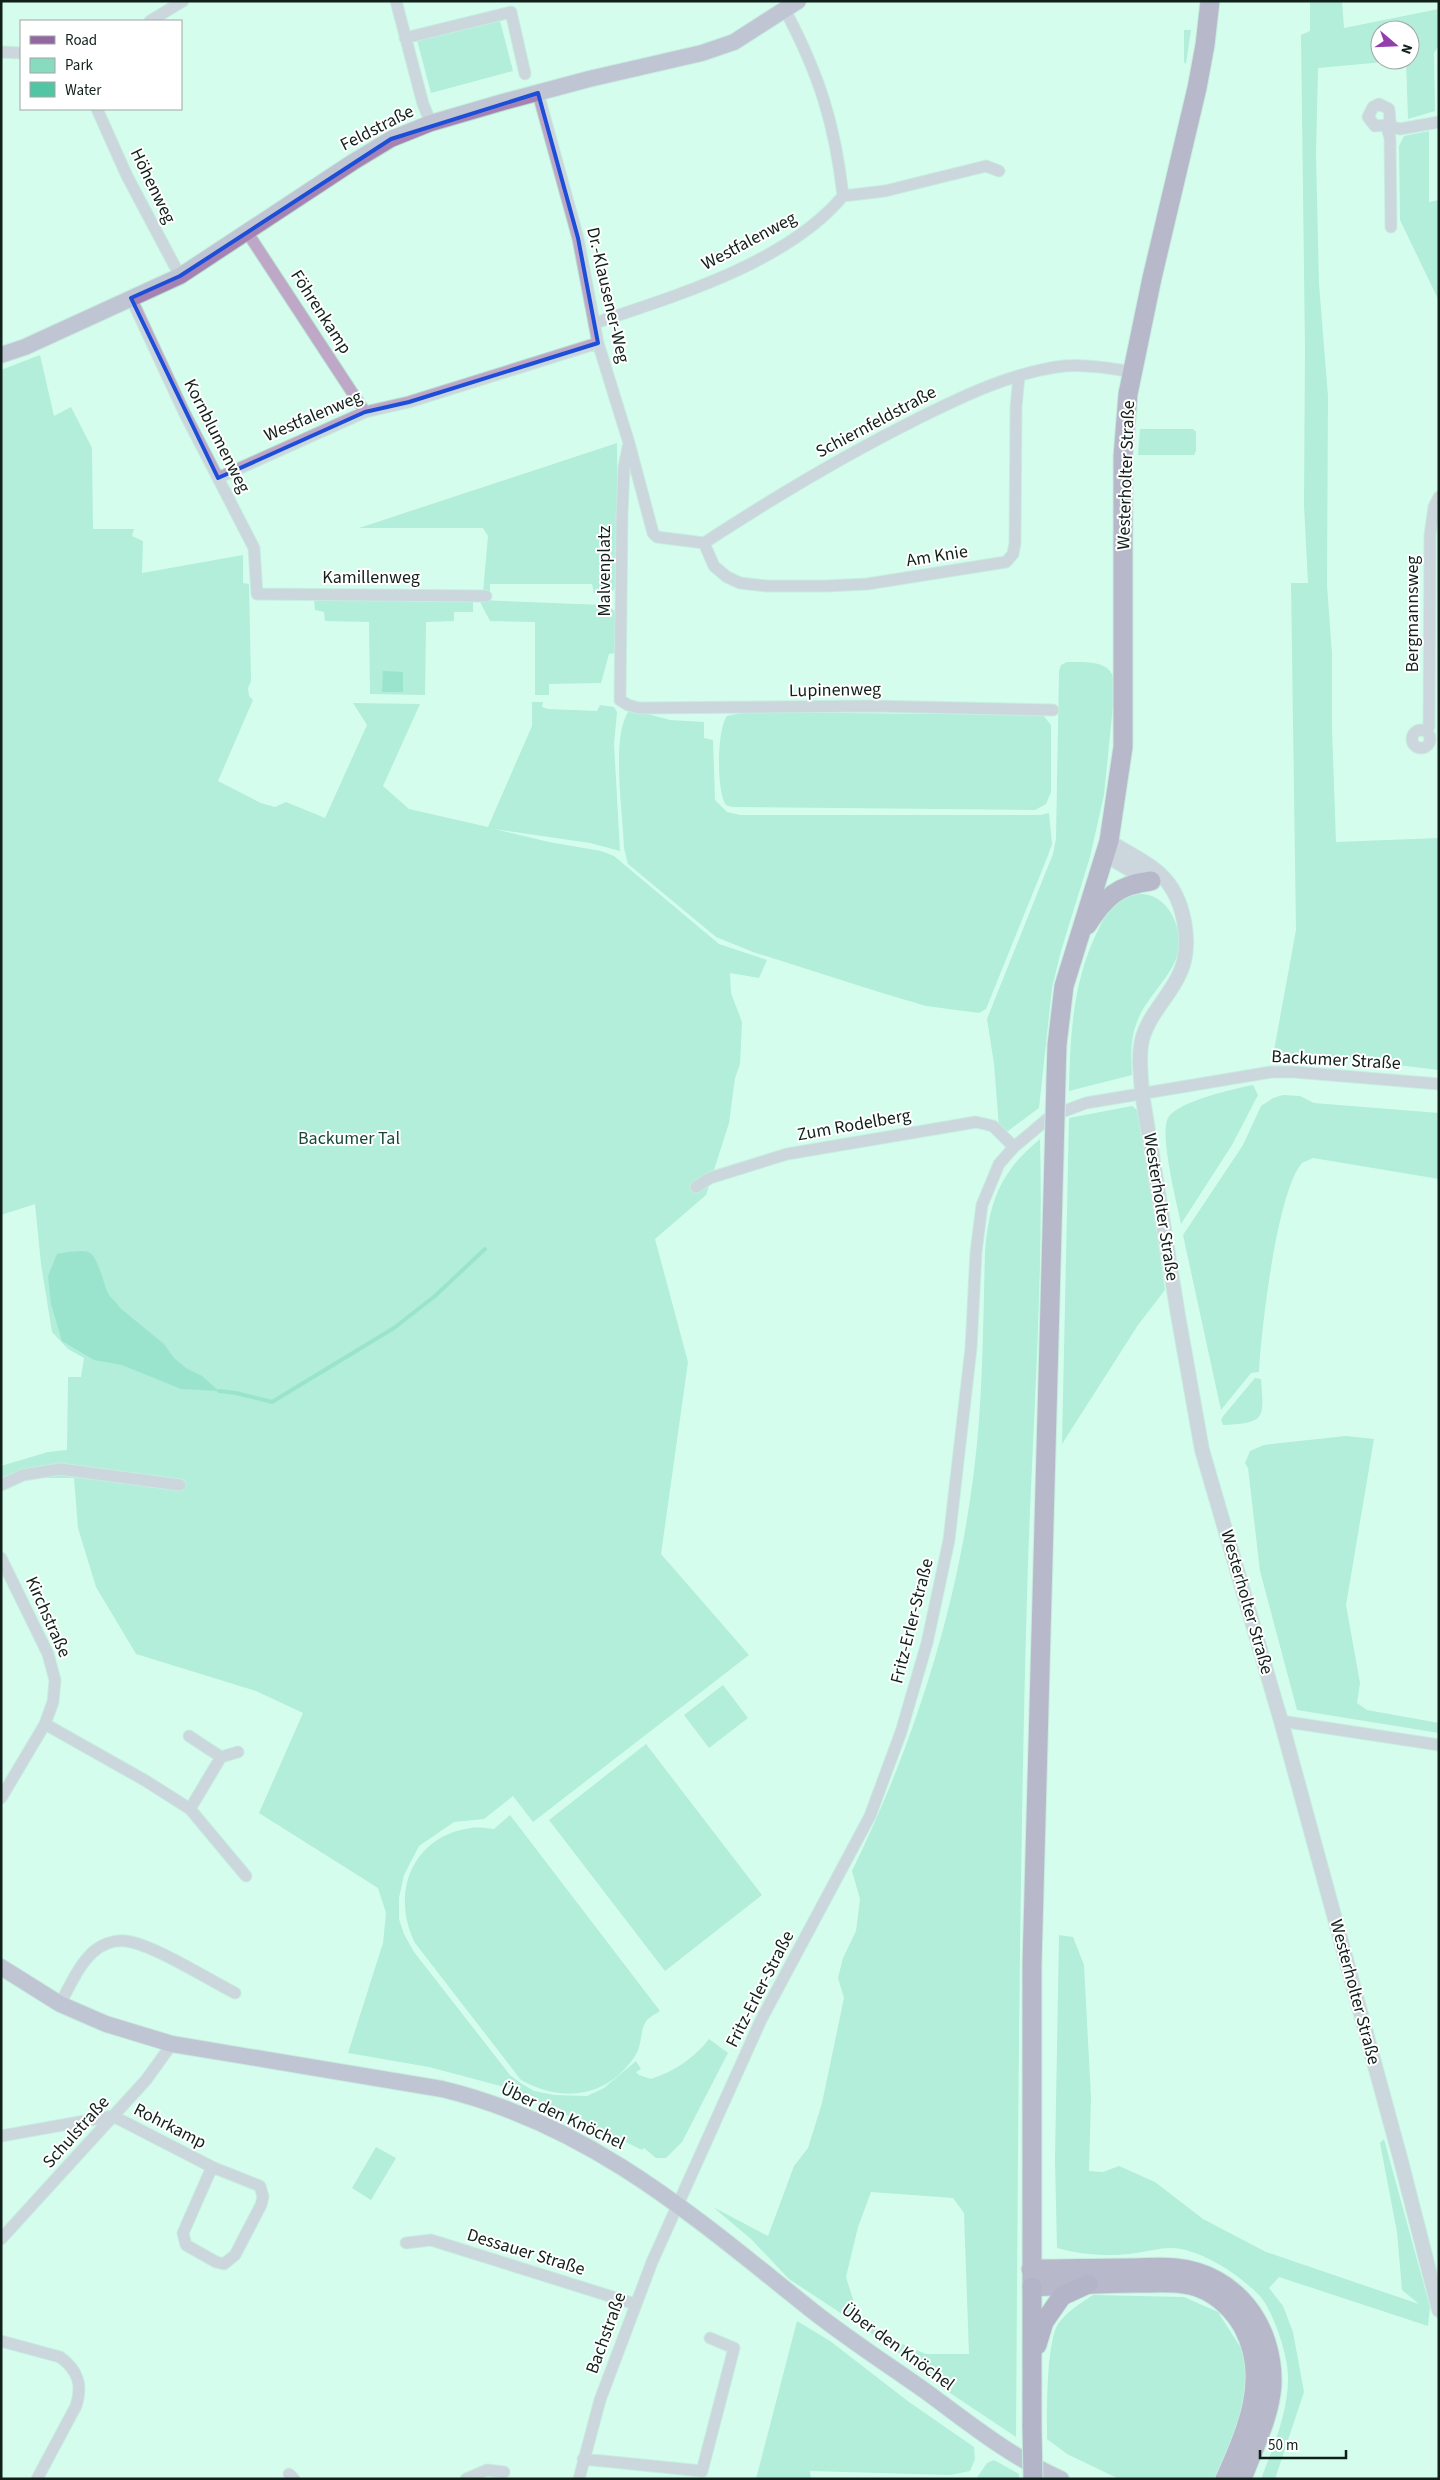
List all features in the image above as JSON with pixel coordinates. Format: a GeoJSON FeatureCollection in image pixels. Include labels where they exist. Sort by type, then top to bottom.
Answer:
{"type":"FeatureCollection","features":[{"type":"Feature","properties":{"kind":"highway"},"geometry":{"type":"LineString","coordinates":[[1032,2278],[1032,2479]]}},
{"type":"Feature","properties":{"kind":"highway"},"geometry":{"type":"LineString","coordinates":[[1032,2373],[1039,2335],[1052,2308],[1062,2296],[1088,2284]]}},
{"type":"Feature","properties":{"kind":"main road","name":"Westerholter Straße"},"geometry":{"type":"LineString","coordinates":[[1106,848],[1123,747],[1124,456],[1128,394],[1197,88],[1205,45],[1210,1]]}},
{"type":"Feature","properties":{"kind":"main road","name":"Feldstraße"},"geometry":{"type":"LineString","coordinates":[[1,355],[25,347],[180,276],[352,162],[391,139],[431,123],[538,93],[702,53],[734,42],[792,5]]}},
{"type":"Feature","properties":{"kind":"main road"},"geometry":{"type":"LineString","coordinates":[[1032,2278],[1032,1965],[1057,1045],[1064,986],[1106,848]]}},
{"type":"Feature","properties":{"kind":"main road"},"geometry":{"type":"LineString","coordinates":[[1076,943],[1096,912],[1120,888],[1151,881]]}},
{"type":"Feature","properties":{"kind":"main road","name":"Über den Knöchel"},"geometry":{"type":"LineString","coordinates":[[1,1967],[60,2004],[106,2024],[172,2044],[442,2089],[473,2096],[525,2116],[578,2141],[637,2175],[678,2204],[824,2319],[991,2439],[1061,2479]]}},
{"type":"Feature","properties":{"kind":"main road"},"geometry":{"type":"LineString","coordinates":[[1032,2278],[1176,2268],[1205,2274],[1224,2283],[1240,2296],[1264,2332],[1270,2354],[1272,2385],[1261,2428],[1242,2479]]}},
{"type":"Feature","properties":{"kind":"main road"},"geometry":{"type":"LineString","coordinates":[[1032,2278],[1088,2284],[1174,2283],[1202,2288],[1222,2301],[1238,2318],[1250,2341],[1256,2384],[1253,2407],[1246,2428],[1224,2479]]}},
{"type":"Feature","properties":{"kind":"street"},"geometry":{"type":"LineString","coordinates":[[152,20],[183,1]]}},
{"type":"Feature","properties":{"kind":"street"},"geometry":{"type":"LineString","coordinates":[[396,1],[423,104],[431,123]]}},
{"type":"Feature","properties":{"kind":"street"},"geometry":{"type":"LineString","coordinates":[[792,5],[828,110],[837,151],[843,196],[885,191],[986,166],[999,171]]}},
{"type":"Feature","properties":{"kind":"street"},"geometry":{"type":"LineString","coordinates":[[405,38],[511,12],[525,74]]}},
{"type":"Feature","properties":{"kind":"street"},"geometry":{"type":"LineString","coordinates":[[1,52],[20,53]]}},
{"type":"Feature","properties":{"kind":"street","name":"Dr.-Klausener-Weg"},"geometry":{"type":"LineString","coordinates":[[538,93],[578,238],[598,343],[629,443],[653,533],[664,539],[704,544]]}},
{"type":"Feature","properties":{"kind":"street","name":"Höhenweg"},"geometry":{"type":"LineString","coordinates":[[97,110],[127,176],[180,276]]}},
{"type":"Feature","properties":{"kind":"street"},"geometry":{"type":"LineString","coordinates":[[1391,227],[1390,138],[1386,125],[1400,129],[1439,122]]}},
{"type":"Feature","properties":{"kind":"street","name":"Westfalenweg"},"geometry":{"type":"LineString","coordinates":[[595,323],[682,294],[783,246],[820,221],[843,196]]}},
{"type":"Feature","properties":{"kind":"street","name":"Föhrenkamp"},"geometry":{"type":"LineString","coordinates":[[247,232],[365,412]]}},
{"type":"Feature","properties":{"kind":"street","name":"Kornblumenweg"},"geometry":{"type":"LineString","coordinates":[[131,298],[254,548],[257,594]]}},
{"type":"Feature","properties":{"kind":"street","name":"Westfalenweg"},"geometry":{"type":"LineString","coordinates":[[218,478],[365,412],[409,402],[598,343]]}},
{"type":"Feature","properties":{"kind":"street","name":"Schiernfeldstraße"},"geometry":{"type":"LineString","coordinates":[[704,544],[797,483],[877,439],[951,402],[1019,376],[1064,366],[1132,372]]}},
{"type":"Feature","properties":{"kind":"street","name":"Am Knie"},"geometry":{"type":"LineString","coordinates":[[704,544],[714,566],[727,577],[740,583],[767,586],[867,584],[1006,562],[1013,554],[1015,543],[1016,407],[1019,376]]}},
{"type":"Feature","properties":{"kind":"street","name":"Malvenplatz"},"geometry":{"type":"LineString","coordinates":[[620,700],[622,516],[624,468],[629,443]]}},
{"type":"Feature","properties":{"kind":"street","name":"Bergmannsweg"},"geometry":{"type":"LineString","coordinates":[[1426,731],[1429,726],[1430,535],[1434,507],[1439,497]]}},
{"type":"Feature","properties":{"kind":"street","name":"Kamillenweg"},"geometry":{"type":"LineString","coordinates":[[257,594],[486,596]]}},
{"type":"Feature","properties":{"kind":"street","name":"Lupinenweg"},"geometry":{"type":"LineString","coordinates":[[620,700],[628,706],[639,708],[873,706],[1053,710]]}},
{"type":"Feature","properties":{"kind":"street"},"geometry":{"type":"LineString","coordinates":[[1106,848],[1151,881],[1174,894]]}},
{"type":"Feature","properties":{"kind":"street","name":"Westerholter Straße"},"geometry":{"type":"LineString","coordinates":[[1106,848],[1158,872],[1168,882],[1185,926],[1186,950],[1179,976],[1146,1026],[1139,1052],[1142,1093],[1202,1450],[1281,1721],[1401,2161],[1439,2310]]}},
{"type":"Feature","properties":{"kind":"street","name":"Backumer Straße"},"geometry":{"type":"LineString","coordinates":[[1142,1093],[1271,1072],[1294,1072],[1439,1084]]}},
{"type":"Feature","properties":{"kind":"street","name":"Fritz-Erler-Straße"},"geometry":{"type":"LineString","coordinates":[[678,2204],[761,2020],[870,1816],[901,1732],[927,1644],[949,1540],[971,1348],[976,1252],[982,1205],[999,1164],[1014,1147],[1051,1116],[1086,1103],[1142,1093]]}},
{"type":"Feature","properties":{"kind":"street","name":"Zum Rodelberg"},"geometry":{"type":"LineString","coordinates":[[696,1187],[710,1178],[787,1154],[976,1122],[993,1126],[1014,1147]]}},
{"type":"Feature","properties":{"kind":"street"},"geometry":{"type":"LineString","coordinates":[[1,1485],[23,1475],[60,1469],[180,1485]]}},
{"type":"Feature","properties":{"kind":"street","name":"Kirchstraße"},"geometry":{"type":"LineString","coordinates":[[1,1558],[48,1654],[55,1680],[53,1702],[45,1724],[1,1798]]}},
{"type":"Feature","properties":{"kind":"street"},"geometry":{"type":"LineString","coordinates":[[1281,1721],[1439,1745]]}},
{"type":"Feature","properties":{"kind":"street"},"geometry":{"type":"LineString","coordinates":[[45,1724],[146,1781],[190,1809],[246,1876]]}},
{"type":"Feature","properties":{"kind":"street"},"geometry":{"type":"LineString","coordinates":[[188,1736],[221,1757]]}},
{"type":"Feature","properties":{"kind":"street"},"geometry":{"type":"LineString","coordinates":[[190,1809],[221,1757],[238,1752]]}},
{"type":"Feature","properties":{"kind":"street"},"geometry":{"type":"LineString","coordinates":[[60,2004],[78,1972],[94,1952],[108,1943],[124,1941],[152,1950],[235,1993]]}},
{"type":"Feature","properties":{"kind":"street","name":"Schulstraße"},"geometry":{"type":"LineString","coordinates":[[1,2239],[146,2080],[172,2044]]}},
{"type":"Feature","properties":{"kind":"street"},"geometry":{"type":"LineString","coordinates":[[1,2136],[113,2116]]}},
{"type":"Feature","properties":{"kind":"street","name":"Rohrkamp"},"geometry":{"type":"LineString","coordinates":[[113,2116],[212,2167],[260,2186],[261,2205],[235,2255],[224,2264],[216,2262],[186,2245],[183,2233],[212,2167]]}},
{"type":"Feature","properties":{"kind":"street","name":"Bachstraße"},"geometry":{"type":"LineString","coordinates":[[579,2479],[600,2400],[635,2304],[678,2204]]}},
{"type":"Feature","properties":{"kind":"street","name":"Dessauer Straße"},"geometry":{"type":"LineString","coordinates":[[406,2243],[431,2240],[635,2304]]}},
{"type":"Feature","properties":{"kind":"street"},"geometry":{"type":"LineString","coordinates":[[583,2459],[702,2471],[734,2348],[710,2338]]}},
{"type":"Feature","properties":{"kind":"street"},"geometry":{"type":"LineString","coordinates":[[1,2341],[60,2357],[67,2362],[78,2376],[79,2396],[76,2406],[37,2479]]}},
{"type":"Feature","properties":{"kind":"street"},"geometry":{"type":"LineString","coordinates":[[466,2479],[487,2470],[504,2472]]}},
{"type":"Feature","properties":{"kind":"highlighted area"},"geometry":{"type":"Polygon","coordinates":[[[538,93],[578,238],[598,343],[409,402],[365,412],[218,478],[131,298],[180,276],[391,139],[538,93]]]}},
{"type":"Feature","properties":{"kind":"green space"},"geometry":{"type":"Polygon","coordinates":[[[1310,1],[1342,1],[1344,28],[1370,23],[1370,63],[1318,68],[1316,155],[1319,284],[1328,396],[1327,585],[1332,654],[1332,729],[1336,842],[1439,838],[1439,1070],[1339,1058],[1273,1056],[1296,930],[1291,583],[1308,583],[1304,505],[1305,348],[1301,35],[1310,31],[1310,1]]]}},
{"type":"Feature","properties":{"kind":"green space"},"geometry":{"type":"Polygon","coordinates":[[[1439,9],[1439,45],[1434,53],[1435,111],[1408,119],[1406,70],[1420,70],[1420,20],[1384,20],[1439,9]]]}},
{"type":"Feature","properties":{"kind":"green space"},"geometry":{"type":"Polygon","coordinates":[[[499,17],[513,71],[431,93],[417,40],[499,17]]]}},
{"type":"Feature","properties":{"kind":"green space"},"geometry":{"type":"Polygon","coordinates":[[[1184,30],[1191,30],[1186,64],[1184,62],[1184,30]]]}},
{"type":"Feature","properties":{"kind":"green space"},"geometry":{"type":"Polygon","coordinates":[[[1429,131],[1429,202],[1439,200],[1439,301],[1400,220],[1399,146],[1404,136],[1429,131]]]}},
{"type":"Feature","properties":{"kind":"green space","name":"Backumer Tal"},"geometry":{"type":"Polygon","coordinates":[[[40,355],[54,416],[71,407],[92,448],[93,529],[134,529],[132,536],[143,541],[142,573],[243,555],[243,583],[249,584],[251,681],[248,688],[249,696],[253,700],[218,781],[261,803],[275,807],[286,802],[325,818],[367,725],[353,703],[420,704],[383,786],[409,809],[488,827],[532,726],[532,702],[543,702],[542,707],[548,709],[597,711],[600,705],[614,707],[617,712],[614,744],[620,851],[590,843],[494,829],[549,842],[601,851],[614,856],[719,944],[767,960],[759,978],[730,973],[731,993],[742,1022],[740,1064],[735,1078],[729,1123],[706,1195],[655,1239],[688,1362],[661,1554],[749,1655],[533,1822],[513,1796],[484,1819],[454,1822],[419,1846],[404,1875],[399,1898],[399,1919],[404,1934],[414,1952],[510,2075],[534,2091],[554,2095],[587,2096],[604,2088],[636,2061],[641,2069],[636,2072],[651,2079],[683,2064],[697,2053],[709,2039],[728,2053],[682,2142],[666,2158],[656,2158],[644,2148],[642,2150],[508,2088],[429,2067],[348,2053],[383,1943],[386,1913],[378,1888],[259,1813],[303,1713],[256,1691],[136,1654],[96,1587],[78,1528],[74,1478],[30,1478],[1,1485],[1,1466],[48,1452],[67,1450],[68,1377],[81,1377],[84,1358],[68,1349],[52,1332],[41,1264],[35,1204],[1,1215],[1,370],[40,355]]]}},
{"type":"Feature","properties":{"kind":"green space"},"geometry":{"type":"Polygon","coordinates":[[[1140,429],[1193,429],[1196,432],[1196,451],[1194,455],[1138,455],[1140,429]]]}},
{"type":"Feature","properties":{"kind":"green space"},"geometry":{"type":"Polygon","coordinates":[[[617,443],[618,581],[613,591],[601,594],[594,593],[592,584],[490,584],[490,592],[483,593],[488,536],[483,528],[359,528],[617,443]]]}},
{"type":"Feature","properties":{"kind":"green space"},"geometry":{"type":"Polygon","coordinates":[[[314,600],[473,600],[473,612],[454,612],[454,621],[426,622],[425,695],[370,694],[369,622],[325,621],[324,612],[315,610],[314,600]]]}},
{"type":"Feature","properties":{"kind":"green space"},"geometry":{"type":"Polygon","coordinates":[[[479,600],[603,605],[614,610],[617,617],[616,653],[609,654],[601,683],[549,684],[549,695],[535,695],[535,622],[490,621],[479,600]]]}},
{"type":"Feature","properties":{"kind":"green space"},"geometry":{"type":"Polygon","coordinates":[[[1067,662],[1091,662],[1098,664],[1110,671],[1113,677],[1115,686],[1104,795],[1090,857],[1061,951],[1052,988],[1039,1108],[1008,1131],[999,1127],[994,1064],[987,1019],[1053,854],[1056,839],[1059,671],[1061,665],[1067,662]]]}},
{"type":"Feature","properties":{"kind":"green space"},"geometry":{"type":"Polygon","coordinates":[[[628,712],[644,713],[670,720],[704,722],[704,738],[713,740],[715,800],[727,812],[740,815],[1040,815],[1049,813],[1052,844],[986,1009],[979,1013],[926,1006],[753,952],[716,937],[628,864],[624,848],[619,758],[623,724],[628,712]]]}},
{"type":"Feature","properties":{"kind":"green space"},"geometry":{"type":"Polygon","coordinates":[[[746,712],[1043,715],[1051,725],[1051,792],[1046,804],[1035,810],[732,807],[726,805],[723,798],[719,774],[721,733],[727,716],[746,712]]]}},
{"type":"Feature","properties":{"kind":"green space"},"geometry":{"type":"Polygon","coordinates":[[[1140,894],[1158,899],[1171,913],[1178,930],[1179,946],[1176,959],[1137,1022],[1132,1041],[1132,1075],[1069,1091],[1070,1048],[1075,1007],[1084,966],[1091,946],[1104,918],[1113,905],[1125,897],[1140,894]]]}},
{"type":"Feature","properties":{"kind":"green space"},"geometry":{"type":"Polygon","coordinates":[[[1253,1085],[1258,1095],[1232,1145],[1181,1224],[1167,1153],[1166,1126],[1168,1118],[1183,1106],[1194,1101],[1253,1085]]]}},
{"type":"Feature","properties":{"kind":"green space"},"geometry":{"type":"Polygon","coordinates":[[[1283,1095],[1300,1096],[1314,1103],[1439,1113],[1439,1179],[1313,1158],[1302,1163],[1293,1178],[1278,1231],[1267,1295],[1259,1372],[1251,1373],[1221,1410],[1183,1235],[1243,1145],[1261,1106],[1273,1098],[1283,1095]]]}},
{"type":"Feature","properties":{"kind":"green space"},"geometry":{"type":"Polygon","coordinates":[[[1132,1106],[1137,1110],[1142,1127],[1165,1290],[1138,1325],[1062,1444],[1069,1118],[1132,1106]]]}},
{"type":"Feature","properties":{"kind":"green space"},"geometry":{"type":"Polygon","coordinates":[[[1040,1139],[1039,1310],[1029,1539],[1022,1806],[1016,2437],[950,2393],[880,2339],[789,2279],[751,2239],[713,2207],[768,2236],[794,2166],[808,2148],[822,2103],[844,1998],[838,1978],[843,1958],[856,1931],[860,1899],[852,1871],[894,1775],[930,1676],[956,1575],[966,1523],[974,1471],[979,1417],[985,1252],[990,1218],[999,1189],[1006,1176],[1026,1151],[1040,1139]],[[871,2192],[858,2227],[846,2277],[857,2312],[888,2338],[926,2354],[969,2354],[964,2213],[953,2198],[871,2192]]]}},
{"type":"Feature","properties":{"kind":"green space"},"geometry":{"type":"Polygon","coordinates":[[[1255,1378],[1261,1379],[1262,1411],[1259,1416],[1248,1423],[1223,1425],[1221,1420],[1224,1415],[1255,1378]]]}},
{"type":"Feature","properties":{"kind":"green space"},"geometry":{"type":"Polygon","coordinates":[[[1346,1436],[1374,1439],[1346,1605],[1360,1683],[1357,1703],[1367,1710],[1439,1723],[1439,1733],[1297,1710],[1260,1571],[1248,1468],[1245,1463],[1250,1451],[1264,1445],[1346,1436]]]}},
{"type":"Feature","properties":{"kind":"green space"},"geometry":{"type":"Polygon","coordinates":[[[723,1685],[748,1718],[709,1748],[684,1715],[723,1685]]]}},
{"type":"Feature","properties":{"kind":"green space"},"geometry":{"type":"Polygon","coordinates":[[[646,1744],[762,1895],[665,1971],[549,1820],[646,1744]]]}},
{"type":"Feature","properties":{"kind":"green space"},"geometry":{"type":"Polygon","coordinates":[[[510,1815],[660,2011],[646,2021],[637,2052],[624,2070],[611,2081],[598,2088],[568,2094],[553,2092],[521,2080],[415,1943],[408,1924],[405,1905],[406,1887],[412,1870],[421,1855],[434,1842],[451,1833],[474,1828],[494,1829],[510,1815]]]}},
{"type":"Feature","properties":{"kind":"green space"},"geometry":{"type":"Polygon","coordinates":[[[1059,1935],[1073,1937],[1084,1965],[1091,2097],[1089,2171],[1103,2172],[1119,2166],[1155,2182],[1203,2219],[1266,2252],[1419,2304],[1402,2290],[1397,2232],[1380,2143],[1384,2139],[1430,2307],[1428,2326],[1279,2277],[1269,2288],[1283,2306],[1293,2332],[1304,2392],[1275,2479],[1261,2479],[1283,2415],[1288,2389],[1288,2376],[1283,2345],[1269,2311],[1259,2295],[1242,2280],[1213,2261],[1181,2249],[1164,2248],[1126,2254],[1096,2255],[1057,2248],[1055,2160],[1059,1935]]]}},
{"type":"Feature","properties":{"kind":"green space"},"geometry":{"type":"Polygon","coordinates":[[[376,2147],[396,2158],[371,2200],[352,2188],[376,2147]]]}},
{"type":"Feature","properties":{"kind":"green space"},"geometry":{"type":"Polygon","coordinates":[[[1093,2295],[1184,2297],[1218,2312],[1248,2359],[1250,2399],[1221,2479],[1119,2479],[1067,2454],[1047,2439],[1049,2362],[1054,2334],[1058,2324],[1065,2316],[1093,2295]]]}},
{"type":"Feature","properties":{"kind":"green space"},"geometry":{"type":"Polygon","coordinates":[[[797,2321],[830,2341],[909,2402],[974,2447],[975,2459],[970,2471],[951,2475],[810,2471],[811,2479],[756,2479],[797,2321]]]}},
{"type":"Feature","properties":{"kind":"green space"},"geometry":{"type":"Polygon","coordinates":[[[994,2460],[1019,2474],[1019,2479],[976,2479],[987,2463],[994,2460]]]}},
{"type":"Feature","properties":{"kind":"water"},"geometry":{"type":"Polygon","coordinates":[[[383,671],[403,672],[403,692],[382,692],[383,671]]]}},
{"type":"Feature","properties":{"kind":"water"},"geometry":{"type":"Polygon","coordinates":[[[83,1251],[92,1254],[108,1293],[120,1308],[164,1344],[174,1358],[186,1368],[202,1376],[219,1391],[181,1389],[122,1365],[94,1360],[62,1341],[51,1304],[48,1276],[57,1254],[83,1251]]]}},
{"type":"Feature","properties":{"kind":"waterway"},"geometry":{"type":"LineString","coordinates":[[219,1391],[272,1402],[394,1328],[435,1296],[485,1249]]}}]}
